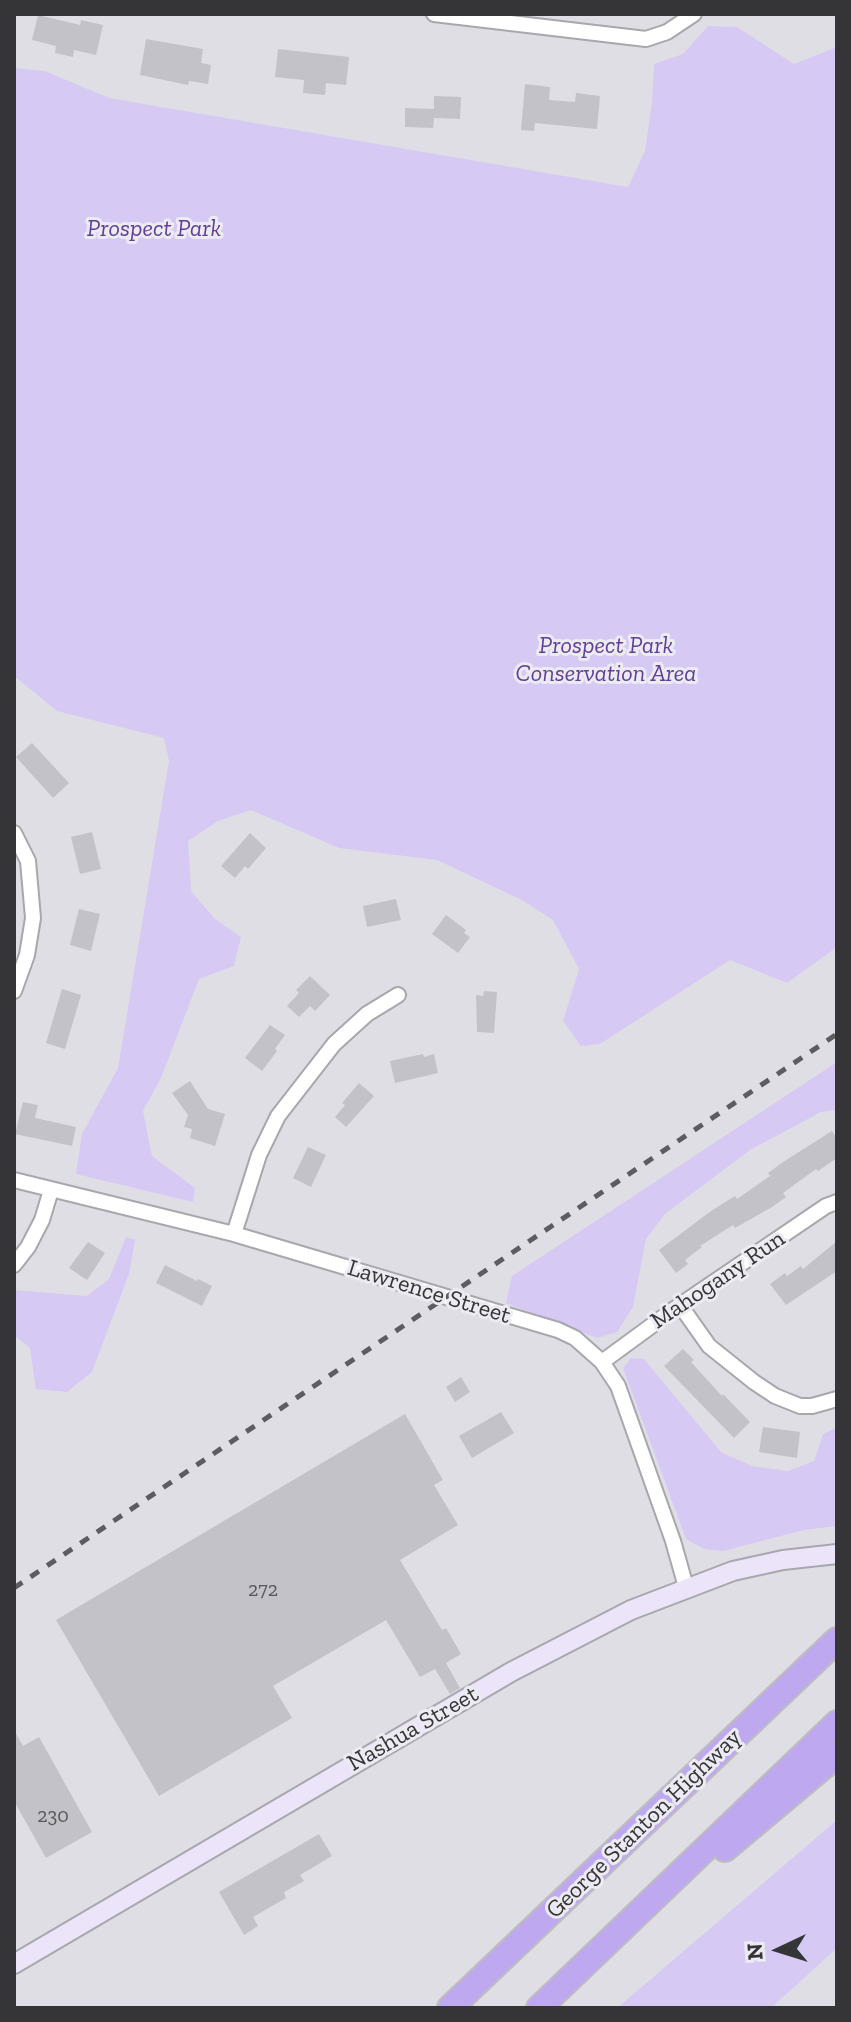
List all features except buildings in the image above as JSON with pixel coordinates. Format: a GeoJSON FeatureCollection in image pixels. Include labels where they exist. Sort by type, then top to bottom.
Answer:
{"type":"FeatureCollection","features":[{"type":"Feature","properties":{"kind":"highway","name":"George Stanton Highway"},"geometry":{"type":"LineString","coordinates":[[450,2008],[837,1640]]}},
{"type":"Feature","properties":{"kind":"highway"},"geometry":{"type":"LineString","coordinates":[[539,2008],[837,1723]]}},
{"type":"Feature","properties":{"kind":"highway"},"geometry":{"type":"LineString","coordinates":[[579,1971],[837,1755]]}},
{"type":"Feature","properties":{"kind":"main road","name":"Nashua Street"},"geometry":{"type":"LineString","coordinates":[[14,1964],[511,1672],[631,1610],[686,1587],[746,1568],[837,1554]]}},
{"type":"Feature","properties":{"kind":"street"},"geometry":{"type":"LineString","coordinates":[[434,14],[646,39],[667,32],[694,14]]}},
{"type":"Feature","properties":{"kind":"street"},"geometry":{"type":"LineString","coordinates":[[14,833],[28,861],[33,918],[27,955],[14,991]]}},
{"type":"Feature","properties":{"kind":"street"},"geometry":{"type":"LineString","coordinates":[[234,1234],[259,1155],[278,1116],[334,1044],[367,1014],[398,995]]}},
{"type":"Feature","properties":{"kind":"street","name":"Lawrence Street"},"geometry":{"type":"LineString","coordinates":[[14,1180],[234,1234],[558,1330],[575,1338],[602,1362],[627,1406],[686,1587]]}},
{"type":"Feature","properties":{"kind":"street"},"geometry":{"type":"LineString","coordinates":[[14,1265],[42,1220],[51,1190]]}},
{"type":"Feature","properties":{"kind":"street","name":"Mahogany Run"},"geometry":{"type":"LineString","coordinates":[[602,1362],[680,1305],[826,1206],[837,1202]]}},
{"type":"Feature","properties":{"kind":"street"},"geometry":{"type":"LineString","coordinates":[[680,1305],[709,1346],[775,1396],[800,1406],[837,1399]]}},
{"type":"Feature","properties":{"kind":"green space"},"geometry":{"type":"Polygon","coordinates":[[[708,26],[737,27],[794,64],[837,47],[837,947],[787,983],[730,960],[600,1044],[581,1046],[563,1021],[579,969],[553,920],[522,900],[437,860],[339,848],[251,810],[218,821],[188,841],[191,891],[215,919],[241,937],[234,966],[199,979],[161,1078],[143,1111],[152,1156],[195,1188],[193,1202],[76,1174],[82,1134],[118,1068],[169,761],[164,738],[57,711],[14,676],[14,68],[45,71],[109,98],[628,187],[645,151],[654,64],[683,54],[708,26]]]}},
{"type":"Feature","properties":{"kind":"green space"},"geometry":{"type":"Polygon","coordinates":[[[837,1062],[837,1110],[821,1112],[750,1150],[666,1213],[646,1239],[633,1307],[617,1332],[597,1338],[506,1303],[512,1276],[837,1062]]]}},
{"type":"Feature","properties":{"kind":"green space"},"geometry":{"type":"Polygon","coordinates":[[[126,1237],[135,1240],[129,1274],[92,1372],[67,1392],[36,1389],[30,1348],[14,1335],[14,1290],[87,1296],[109,1279],[126,1237]]]}},
{"type":"Feature","properties":{"kind":"green space"},"geometry":{"type":"Polygon","coordinates":[[[631,1358],[644,1359],[721,1452],[752,1466],[788,1471],[814,1461],[823,1434],[837,1427],[837,1526],[804,1530],[723,1551],[704,1549],[686,1539],[623,1368],[631,1358]]]}},
{"type":"Feature","properties":{"kind":"green space"},"geometry":{"type":"Polygon","coordinates":[[[837,1820],[837,1948],[771,2008],[617,2008],[837,1820]]]}},
{"type":"Feature","properties":{"kind":"railway"},"geometry":{"type":"LineString","coordinates":[[14,1588],[837,1034]]}},
{"type":"Feature","properties":{"kind":"park label","name":"Prospect Park"},"geometry":{"type":"Point","coordinates":[154,229]}},
{"type":"Feature","properties":{"kind":"park label","name":"Prospect Park Conservation Area"},"geometry":{"type":"Point","coordinates":[606,660]}}]}
